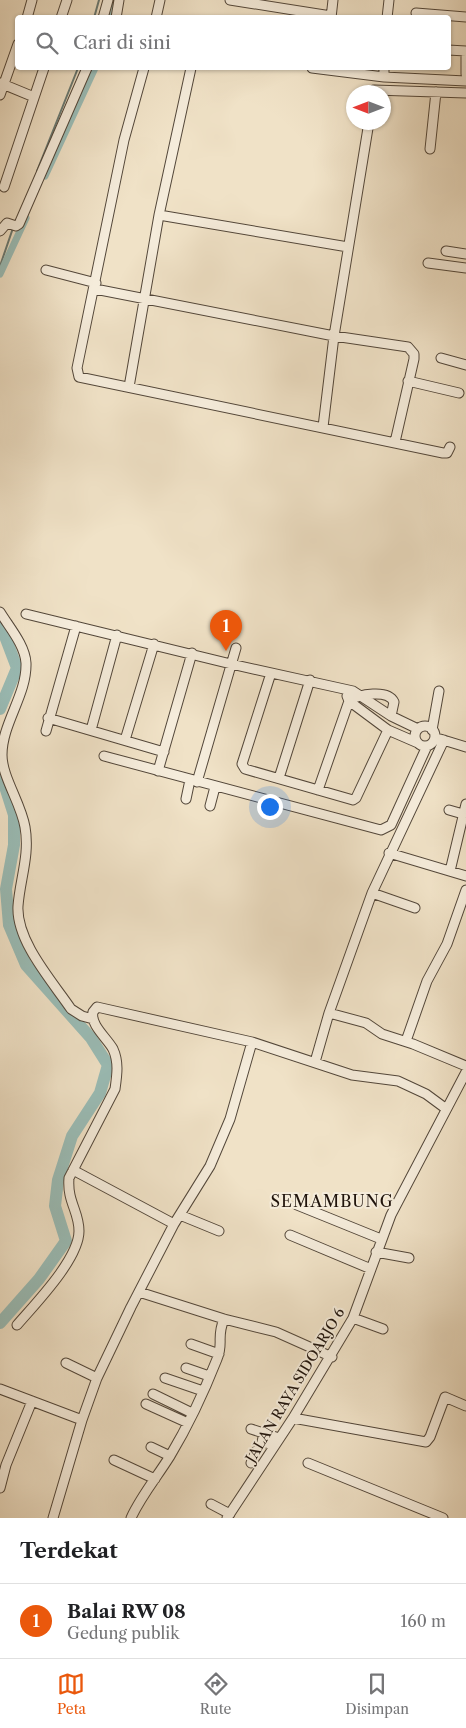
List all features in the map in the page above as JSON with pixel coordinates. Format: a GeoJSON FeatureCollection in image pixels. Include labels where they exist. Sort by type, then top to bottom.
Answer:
{"type":"FeatureCollection","features":[{"type":"Feature","properties":{"kind":"street"},"geometry":{"type":"LineString","coordinates":[[27,15],[32,0]]}},
{"type":"Feature","properties":{"kind":"street"},"geometry":{"type":"LineString","coordinates":[[63,15],[67,0]]}},
{"type":"Feature","properties":{"kind":"street"},"geometry":{"type":"LineString","coordinates":[[104,15],[108,0]]}},
{"type":"Feature","properties":{"kind":"street"},"geometry":{"type":"LineString","coordinates":[[116,15],[119,0]]}},
{"type":"Feature","properties":{"kind":"street"},"geometry":{"type":"LineString","coordinates":[[157,15],[160,0]]}},
{"type":"Feature","properties":{"kind":"street"},"geometry":{"type":"LineString","coordinates":[[230,0],[319,15]]}},
{"type":"Feature","properties":{"kind":"street"},"geometry":{"type":"LineString","coordinates":[[331,15],[333,0]]}},
{"type":"Feature","properties":{"kind":"street"},"geometry":{"type":"LineString","coordinates":[[387,15],[389,0]]}},
{"type":"Feature","properties":{"kind":"street"},"geometry":{"type":"LineString","coordinates":[[416,13],[441,15]]}},
{"type":"Feature","properties":{"kind":"street"},"geometry":{"type":"LineString","coordinates":[[451,16],[466,17]]}},
{"type":"Feature","properties":{"kind":"street"},"geometry":{"type":"LineString","coordinates":[[451,50],[466,51]]}},
{"type":"Feature","properties":{"kind":"street"},"geometry":{"type":"LineString","coordinates":[[0,95],[2,84],[15,52]]}},
{"type":"Feature","properties":{"kind":"street"},"geometry":{"type":"LineString","coordinates":[[339,70],[379,77],[466,81],[466,57]]}},
{"type":"Feature","properties":{"kind":"street"},"geometry":{"type":"LineString","coordinates":[[4,186],[43,70]]}},
{"type":"Feature","properties":{"kind":"street"},"geometry":{"type":"LineString","coordinates":[[0,231],[13,224],[19,224],[86,70]]}},
{"type":"Feature","properties":{"kind":"street"},"geometry":{"type":"LineString","coordinates":[[143,70],[124,140],[78,372],[83,379],[443,453],[447,453],[450,447]]}},
{"type":"Feature","properties":{"kind":"street"},"geometry":{"type":"LineString","coordinates":[[128,387],[159,215],[191,70]]}},
{"type":"Feature","properties":{"kind":"street"},"geometry":{"type":"LineString","coordinates":[[376,85],[383,70]]}},
{"type":"Feature","properties":{"kind":"street"},"geometry":{"type":"LineString","coordinates":[[428,79],[432,91],[430,149]]}},
{"type":"Feature","properties":{"kind":"street"},"geometry":{"type":"LineString","coordinates":[[2,84],[34,97]]}},
{"type":"Feature","properties":{"kind":"street"},"geometry":{"type":"LineString","coordinates":[[391,91],[466,93]]}},
{"type":"Feature","properties":{"kind":"street"},"geometry":{"type":"LineString","coordinates":[[323,427],[334,336],[368,130]]}},
{"type":"Feature","properties":{"kind":"street"},"geometry":{"type":"LineString","coordinates":[[159,215],[348,247]]}},
{"type":"Feature","properties":{"kind":"street"},"geometry":{"type":"LineString","coordinates":[[446,252],[466,254]]}},
{"type":"Feature","properties":{"kind":"street"},"geometry":{"type":"LineString","coordinates":[[428,263],[466,268]]}},
{"type":"Feature","properties":{"kind":"street"},"geometry":{"type":"LineString","coordinates":[[46,270],[145,299],[411,349],[414,359],[395,442]]}},
{"type":"Feature","properties":{"kind":"street"},"geometry":{"type":"LineString","coordinates":[[441,358],[466,365]]}},
{"type":"Feature","properties":{"kind":"street"},"geometry":{"type":"LineString","coordinates":[[408,381],[459,393]]}},
{"type":"Feature","properties":{"kind":"street"},"geometry":{"type":"LineString","coordinates":[[0,612],[20,645],[26,662],[24,678],[4,738],[2,757],[6,772],[19,802],[26,828],[27,856],[18,905],[18,920],[23,935],[71,1009],[82,1016],[93,1013],[100,1007],[315,1062],[352,1074],[398,1081],[426,1094],[445,1108]]}},
{"type":"Feature","properties":{"kind":"street"},"geometry":{"type":"LineString","coordinates":[[26,614],[343,689],[358,695],[391,716],[418,729],[426,727],[433,734],[444,740],[466,747]]}},
{"type":"Feature","properties":{"kind":"street"},"geometry":{"type":"LineString","coordinates":[[62,623],[70,646]]}},
{"type":"Feature","properties":{"kind":"street"},"geometry":{"type":"LineString","coordinates":[[46,731],[48,718],[76,626]]}},
{"type":"Feature","properties":{"kind":"street"},"geometry":{"type":"LineString","coordinates":[[91,730],[117,635]]}},
{"type":"Feature","properties":{"kind":"street"},"geometry":{"type":"LineString","coordinates":[[125,740],[154,644]]}},
{"type":"Feature","properties":{"kind":"street"},"geometry":{"type":"LineString","coordinates":[[186,799],[236,648]]}},
{"type":"Feature","properties":{"kind":"street"},"geometry":{"type":"LineString","coordinates":[[158,771],[192,653]]}},
{"type":"Feature","properties":{"kind":"street"},"geometry":{"type":"LineString","coordinates":[[271,673],[242,766],[245,770],[279,778],[349,800],[356,798],[388,730]]}},
{"type":"Feature","properties":{"kind":"street"},"geometry":{"type":"LineString","coordinates":[[279,778],[310,680]]}},
{"type":"Feature","properties":{"kind":"street"},"geometry":{"type":"LineString","coordinates":[[343,689],[349,701],[388,730],[422,744]]}},
{"type":"Feature","properties":{"kind":"street"},"geometry":{"type":"LineString","coordinates":[[104,756],[215,787],[385,829],[391,825],[422,744],[433,734],[439,691]]}},
{"type":"Feature","properties":{"kind":"street"},"geometry":{"type":"LineString","coordinates":[[318,790],[349,701],[358,695],[371,693],[393,699],[391,716]]}},
{"type":"Feature","properties":{"kind":"street"},"geometry":{"type":"LineString","coordinates":[[48,718],[164,752]]}},
{"type":"Feature","properties":{"kind":"street"},"geometry":{"type":"LineString","coordinates":[[418,729],[415,736],[422,744]]}},
{"type":"Feature","properties":{"kind":"street"},"geometry":{"type":"LineString","coordinates":[[315,1062],[329,1012],[372,893],[389,853],[444,740]]}},
{"type":"Feature","properties":{"kind":"street"},"geometry":{"type":"LineString","coordinates":[[210,806],[215,787]]}},
{"type":"Feature","properties":{"kind":"street"},"geometry":{"type":"LineString","coordinates":[[450,871],[466,804]]}},
{"type":"Feature","properties":{"kind":"street"},"geometry":{"type":"LineString","coordinates":[[449,810],[464,814]]}},
{"type":"Feature","properties":{"kind":"street"},"geometry":{"type":"LineString","coordinates":[[389,853],[466,876]]}},
{"type":"Feature","properties":{"kind":"street"},"geometry":{"type":"LineString","coordinates":[[406,1041],[427,981],[447,944],[466,890]]}},
{"type":"Feature","properties":{"kind":"street"},"geometry":{"type":"LineString","coordinates":[[372,893],[415,908]]}},
{"type":"Feature","properties":{"kind":"street"},"geometry":{"type":"LineString","coordinates":[[329,1012],[366,1023],[382,1034],[406,1041],[466,1066]]}},
{"type":"Feature","properties":{"kind":"street"},"geometry":{"type":"LineString","coordinates":[[17,1325],[66,1266],[76,1242],[78,1224],[68,1193],[69,1178],[115,1089],[116,1059],[113,1049],[93,1013]]}},
{"type":"Feature","properties":{"kind":"street"},"geometry":{"type":"LineString","coordinates":[[53,1518],[82,1420],[97,1378],[174,1224],[210,1166],[223,1138],[251,1047]]}},
{"type":"Feature","properties":{"kind":"street","name":"JALAN RAYA SIDOARJO 6"},"geometry":{"type":"LineString","coordinates":[[228,1516],[293,1418],[354,1318],[390,1215],[445,1108],[466,1072]]}},
{"type":"Feature","properties":{"kind":"street"},"geometry":{"type":"LineString","coordinates":[[73,1170],[174,1224]]}},
{"type":"Feature","properties":{"kind":"street"},"geometry":{"type":"LineString","coordinates":[[297,1205],[381,1239]]}},
{"type":"Feature","properties":{"kind":"street"},"geometry":{"type":"LineString","coordinates":[[180,1215],[219,1231]]}},
{"type":"Feature","properties":{"kind":"street"},"geometry":{"type":"LineString","coordinates":[[290,1235],[371,1268]]}},
{"type":"Feature","properties":{"kind":"street"},"geometry":{"type":"LineString","coordinates":[[376,1252],[409,1258]]}},
{"type":"Feature","properties":{"kind":"street"},"geometry":{"type":"LineString","coordinates":[[139,1292],[224,1319],[283,1334],[332,1356]]}},
{"type":"Feature","properties":{"kind":"street"},"geometry":{"type":"LineString","coordinates":[[354,1318],[383,1329]]}},
{"type":"Feature","properties":{"kind":"street"},"geometry":{"type":"LineString","coordinates":[[130,1518],[170,1456],[188,1423],[222,1346],[218,1335],[224,1319]]}},
{"type":"Feature","properties":{"kind":"street"},"geometry":{"type":"LineString","coordinates":[[191,1344],[219,1354]]}},
{"type":"Feature","properties":{"kind":"street"},"geometry":{"type":"LineString","coordinates":[[66,1363],[97,1378]]}},
{"type":"Feature","properties":{"kind":"street"},"geometry":{"type":"LineString","coordinates":[[186,1368],[209,1376]]}},
{"type":"Feature","properties":{"kind":"street"},"geometry":{"type":"LineString","coordinates":[[165,1378],[203,1390]]}},
{"type":"Feature","properties":{"kind":"street"},"geometry":{"type":"LineString","coordinates":[[0,1389],[82,1420]]}},
{"type":"Feature","properties":{"kind":"street"},"geometry":{"type":"LineString","coordinates":[[154,1394],[192,1413]]}},
{"type":"Feature","properties":{"kind":"street"},"geometry":{"type":"LineString","coordinates":[[293,1418],[426,1442],[430,1437],[445,1397],[466,1406]]}},
{"type":"Feature","properties":{"kind":"street"},"geometry":{"type":"LineString","coordinates":[[0,1488],[6,1465],[32,1401]]}},
{"type":"Feature","properties":{"kind":"street"},"geometry":{"type":"LineString","coordinates":[[146,1404],[188,1423]]}},
{"type":"Feature","properties":{"kind":"street"},"geometry":{"type":"LineString","coordinates":[[251,1429],[264,1433],[277,1442]]}},
{"type":"Feature","properties":{"kind":"street"},"geometry":{"type":"LineString","coordinates":[[151,1447],[170,1456]]}},
{"type":"Feature","properties":{"kind":"street"},"geometry":{"type":"LineString","coordinates":[[254,1457],[261,1468]]}},
{"type":"Feature","properties":{"kind":"street"},"geometry":{"type":"LineString","coordinates":[[114,1460],[155,1479]]}},
{"type":"Feature","properties":{"kind":"street"},"geometry":{"type":"LineString","coordinates":[[308,1463],[443,1518]]}},
{"type":"Feature","properties":{"kind":"street"},"geometry":{"type":"LineString","coordinates":[[211,1504],[228,1516]]}},
{"type":"Feature","properties":{"kind":"waterway"},"geometry":{"type":"LineString","coordinates":[[95,15],[99,0]]}},
{"type":"Feature","properties":{"kind":"waterway"},"geometry":{"type":"LineString","coordinates":[[110,15],[114,0]]}},
{"type":"Feature","properties":{"kind":"waterway"},"geometry":{"type":"LineString","coordinates":[[37,171],[77,70]]}},
{"type":"Feature","properties":{"kind":"waterway"},"geometry":{"type":"LineString","coordinates":[[45,176],[94,70]]}},
{"type":"Feature","properties":{"kind":"waterway"},"geometry":{"type":"LineString","coordinates":[[0,274],[26,218]]}},
{"type":"Feature","properties":{"kind":"waterway"},"geometry":{"type":"LineString","coordinates":[[0,266],[13,228]]}},
{"type":"Feature","properties":{"kind":"waterway"},"geometry":{"type":"LineString","coordinates":[[0,623],[17,668],[0,709]]}},
{"type":"Feature","properties":{"kind":"waterway"},"geometry":{"type":"LineString","coordinates":[[0,771],[14,815],[14,845],[6,889],[9,925],[26,965],[91,1038],[108,1065],[100,1093],[72,1136],[58,1180],[55,1206],[66,1241],[39,1279],[0,1323]]}},
{"type":"Feature","properties":{"kind":"place","name":"Balai RW 08"},"geometry":{"type":"Point","coordinates":[226,651]}},
{"type":"Feature","properties":{"kind":"district","name":"SEMAMBUNG"},"geometry":{"type":"Point","coordinates":[332,1201]}}]}
